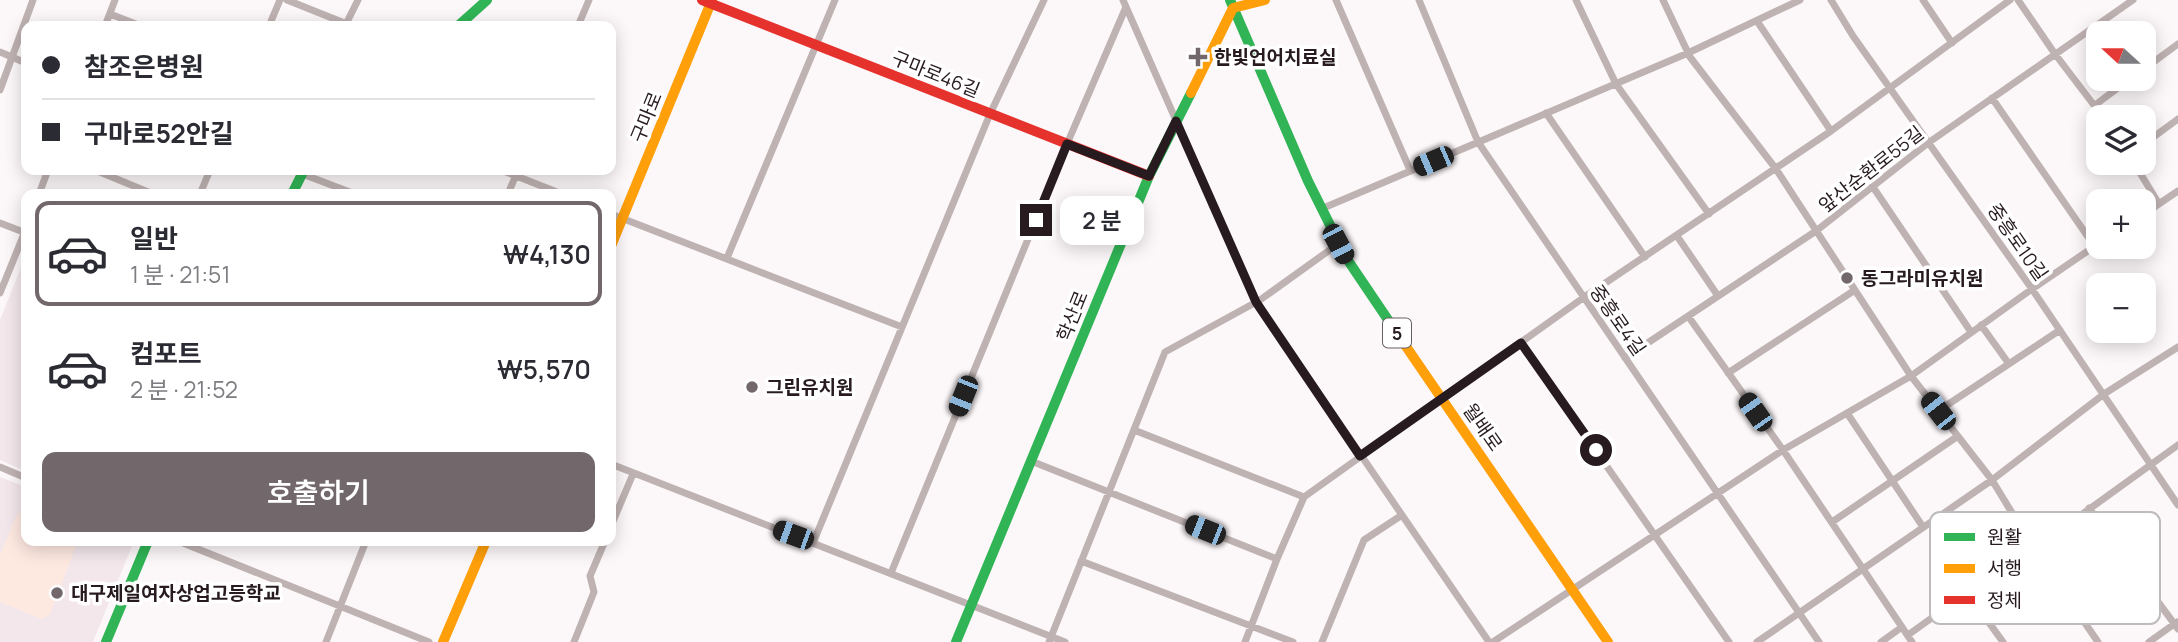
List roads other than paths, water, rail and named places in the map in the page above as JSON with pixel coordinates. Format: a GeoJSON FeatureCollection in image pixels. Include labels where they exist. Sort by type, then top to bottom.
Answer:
{"type":"FeatureCollection","features":[{"type":"Feature","properties":{"kind":"main road"},"geometry":{"type":"LineString","coordinates":[[464,21],[487,0]]}},
{"type":"Feature","properties":{"kind":"main road"},"geometry":{"type":"LineString","coordinates":[[1231,4],[1265,0]]}},
{"type":"Feature","properties":{"kind":"main road","name":"구마로46길"},"geometry":{"type":"LineString","coordinates":[[708,1],[1149,176]]}},
{"type":"Feature","properties":{"kind":"main road","name":"구마로"},"geometry":{"type":"LineString","coordinates":[[616,234],[708,1]]}},
{"type":"Feature","properties":{"kind":"main road","name":"학산로"},"geometry":{"type":"LineString","coordinates":[[956,642],[1149,176],[1231,4]]}},
{"type":"Feature","properties":{"kind":"main road","name":"월배로"},"geometry":{"type":"LineString","coordinates":[[1231,4],[1338,244],[1608,642]]}},
{"type":"Feature","properties":{"kind":"main road"},"geometry":{"type":"LineString","coordinates":[[106,642],[146,546]]}},
{"type":"Feature","properties":{"kind":"main road"},"geometry":{"type":"LineString","coordinates":[[443,642],[484,546]]}},
{"type":"Feature","properties":{"kind":"street"},"geometry":{"type":"LineString","coordinates":[[25,21],[33,0]]}},
{"type":"Feature","properties":{"kind":"street"},"geometry":{"type":"LineString","coordinates":[[107,21],[115,0]]}},
{"type":"Feature","properties":{"kind":"street"},"geometry":{"type":"LineString","coordinates":[[271,21],[279,0]]}},
{"type":"Feature","properties":{"kind":"street"},"geometry":{"type":"LineString","coordinates":[[287,0],[339,21]]}},
{"type":"Feature","properties":{"kind":"street"},"geometry":{"type":"LineString","coordinates":[[350,21],[358,0]]}},
{"type":"Feature","properties":{"kind":"street"},"geometry":{"type":"LineString","coordinates":[[580,21],[589,0]]}},
{"type":"Feature","properties":{"kind":"street"},"geometry":{"type":"LineString","coordinates":[[727,258],[835,0]]}},
{"type":"Feature","properties":{"kind":"street"},"geometry":{"type":"LineString","coordinates":[[813,543],[990,114],[1044,0]]}},
{"type":"Feature","properties":{"kind":"street"},"geometry":{"type":"LineString","coordinates":[[1336,0],[1410,170]]}},
{"type":"Feature","properties":{"kind":"street","name":"중흥로4길"},"geometry":{"type":"LineString","coordinates":[[1419,0],[1478,142],[1819,642]]}},
{"type":"Feature","properties":{"kind":"street"},"geometry":{"type":"LineString","coordinates":[[1576,0],[1616,84],[1709,214]]}},
{"type":"Feature","properties":{"kind":"street"},"geometry":{"type":"LineString","coordinates":[[1663,0],[1688,53],[1776,170],[1911,376],[1992,480],[2011,512]]}},
{"type":"Feature","properties":{"kind":"street"},"geometry":{"type":"LineString","coordinates":[[1321,209],[1688,53],[1800,0]]}},
{"type":"Feature","properties":{"kind":"street","name":"중흥로10길"},"geometry":{"type":"LineString","coordinates":[[1830,0],[2032,289],[2178,505]]}},
{"type":"Feature","properties":{"kind":"street"},"geometry":{"type":"LineString","coordinates":[[1923,0],[1952,43]]}},
{"type":"Feature","properties":{"kind":"street"},"geometry":{"type":"LineString","coordinates":[[1245,642],[1304,497],[1583,298],[1776,170],[2010,0]]}},
{"type":"Feature","properties":{"kind":"street"},"geometry":{"type":"LineString","coordinates":[[2018,0],[2095,105],[2114,91]]}},
{"type":"Feature","properties":{"kind":"street","name":"앞산순환로55길"},"geometry":{"type":"LineString","coordinates":[[1625,358],[1816,231],[1928,143],[2133,0]]}},
{"type":"Feature","properties":{"kind":"street"},"geometry":{"type":"LineString","coordinates":[[1124,4],[1256,302],[1491,642],[1783,450],[1911,376],[2086,253]]}},
{"type":"Feature","properties":{"kind":"street"},"geometry":{"type":"LineString","coordinates":[[891,573],[1124,4]]}},
{"type":"Feature","properties":{"kind":"street"},"geometry":{"type":"LineString","coordinates":[[110,14],[128,21]]}},
{"type":"Feature","properties":{"kind":"street"},"geometry":{"type":"LineString","coordinates":[[1757,21],[1831,131]]}},
{"type":"Feature","properties":{"kind":"street"},"geometry":{"type":"LineString","coordinates":[[0,90],[21,33]]}},
{"type":"Feature","properties":{"kind":"street"},"geometry":{"type":"LineString","coordinates":[[2156,60],[2178,44]]}},
{"type":"Feature","properties":{"kind":"street"},"geometry":{"type":"LineString","coordinates":[[0,52],[21,61]]}},
{"type":"Feature","properties":{"kind":"street"},"geometry":{"type":"LineString","coordinates":[[1992,99],[2086,232]]}},
{"type":"Feature","properties":{"kind":"street"},"geometry":{"type":"LineString","coordinates":[[1546,113],[1644,257]]}},
{"type":"Feature","properties":{"kind":"street"},"geometry":{"type":"LineString","coordinates":[[2156,135],[2178,119]]}},
{"type":"Feature","properties":{"kind":"street"},"geometry":{"type":"LineString","coordinates":[[107,175],[141,189]]}},
{"type":"Feature","properties":{"kind":"street"},"geometry":{"type":"LineString","coordinates":[[309,175],[343,189]]}},
{"type":"Feature","properties":{"kind":"street"},"geometry":{"type":"LineString","coordinates":[[521,175],[551,189]]}},
{"type":"Feature","properties":{"kind":"street"},"geometry":{"type":"LineString","coordinates":[[2141,175],[2159,204]]}},
{"type":"Feature","properties":{"kind":"street"},"geometry":{"type":"LineString","coordinates":[[1873,187],[1971,332]]}},
{"type":"Feature","properties":{"kind":"street"},"geometry":{"type":"LineString","coordinates":[[2156,206],[2178,191]]}},
{"type":"Feature","properties":{"kind":"street"},"geometry":{"type":"LineString","coordinates":[[616,216],[902,327]]}},
{"type":"Feature","properties":{"kind":"street"},"geometry":{"type":"LineString","coordinates":[[0,223],[21,229]]}},
{"type":"Feature","properties":{"kind":"street"},"geometry":{"type":"LineString","coordinates":[[1677,236],[1718,296]]}},
{"type":"Feature","properties":{"kind":"street"},"geometry":{"type":"LineString","coordinates":[[0,293],[21,243]]}},
{"type":"Feature","properties":{"kind":"street"},"geometry":{"type":"LineString","coordinates":[[1050,639],[1165,352],[1256,302],[1338,244]]}},
{"type":"Feature","properties":{"kind":"street"},"geometry":{"type":"LineString","coordinates":[[1728,373],[1855,290]]}},
{"type":"Feature","properties":{"kind":"street"},"geometry":{"type":"LineString","coordinates":[[1688,316],[1783,450],[1910,639],[1930,623]]}},
{"type":"Feature","properties":{"kind":"street"},"geometry":{"type":"LineString","coordinates":[[1981,325],[2009,364]]}},
{"type":"Feature","properties":{"kind":"street"},"geometry":{"type":"LineString","coordinates":[[1938,411],[2060,330]]}},
{"type":"Feature","properties":{"kind":"street"},"geometry":{"type":"LineString","coordinates":[[1521,343],[1729,642]]}},
{"type":"Feature","properties":{"kind":"street"},"geometry":{"type":"LineString","coordinates":[[1945,512],[1992,480],[2104,394],[2178,347]]}},
{"type":"Feature","properties":{"kind":"street"},"geometry":{"type":"LineString","coordinates":[[1847,413],[1923,527]]}},
{"type":"Feature","properties":{"kind":"street"},"geometry":{"type":"LineString","coordinates":[[1134,430],[1304,497]]}},
{"type":"Feature","properties":{"kind":"street"},"geometry":{"type":"LineString","coordinates":[[1832,522],[1958,436]]}},
{"type":"Feature","properties":{"kind":"street"},"geometry":{"type":"LineString","coordinates":[[2085,512],[2178,445]]}},
{"type":"Feature","properties":{"kind":"street"},"geometry":{"type":"LineString","coordinates":[[1031,461],[1277,559]]}},
{"type":"Feature","properties":{"kind":"street"},"geometry":{"type":"LineString","coordinates":[[616,466],[972,605],[1050,639],[1065,642]]}},
{"type":"Feature","properties":{"kind":"street"},"geometry":{"type":"LineString","coordinates":[[0,467],[21,476]]}},
{"type":"Feature","properties":{"kind":"street"},"geometry":{"type":"LineString","coordinates":[[616,514],[633,474]]}},
{"type":"Feature","properties":{"kind":"street"},"geometry":{"type":"LineString","coordinates":[[2090,508],[2093,512]]}},
{"type":"Feature","properties":{"kind":"street"},"geometry":{"type":"LineString","coordinates":[[1322,642],[1364,540],[1402,515]]}},
{"type":"Feature","properties":{"kind":"street"},"geometry":{"type":"LineString","coordinates":[[1758,642],[1930,522]]}},
{"type":"Feature","properties":{"kind":"street"},"geometry":{"type":"LineString","coordinates":[[190,546],[429,642]]}},
{"type":"Feature","properties":{"kind":"street"},"geometry":{"type":"LineString","coordinates":[[326,642],[364,546]]}},
{"type":"Feature","properties":{"kind":"street"},"geometry":{"type":"LineString","coordinates":[[574,642],[594,592],[590,576],[603,546]]}},
{"type":"Feature","properties":{"kind":"street"},"geometry":{"type":"LineString","coordinates":[[1081,561],[1293,642]]}},
{"type":"Feature","properties":{"kind":"street"},"geometry":{"type":"LineString","coordinates":[[2149,642],[2177,625],[2160,602]]}},
{"type":"Feature","properties":{"kind":"street"},"geometry":{"type":"LineString","coordinates":[[1990,624],[2003,642]]}},
{"type":"Feature","properties":{"kind":"street"},"geometry":{"type":"LineString","coordinates":[[2086,624],[2098,642]]}},
{"type":"Feature","properties":{"kind":"street"},"geometry":{"type":"LineString","coordinates":[[1881,642],[1902,627]]}},
{"type":"Feature","properties":{"kind":"place","name":"한빛언어치료실"},"geometry":{"type":"Point","coordinates":[1198,57]}},
{"type":"Feature","properties":{"kind":"place","name":"동그라미유치원"},"geometry":{"type":"Point","coordinates":[1847,278]}},
{"type":"Feature","properties":{"kind":"place","name":"그린유치원"},"geometry":{"type":"Point","coordinates":[752,387]}},
{"type":"Feature","properties":{"kind":"place","name":"대구제일여자상업고등학교"},"geometry":{"type":"Point","coordinates":[57,593]}}]}
